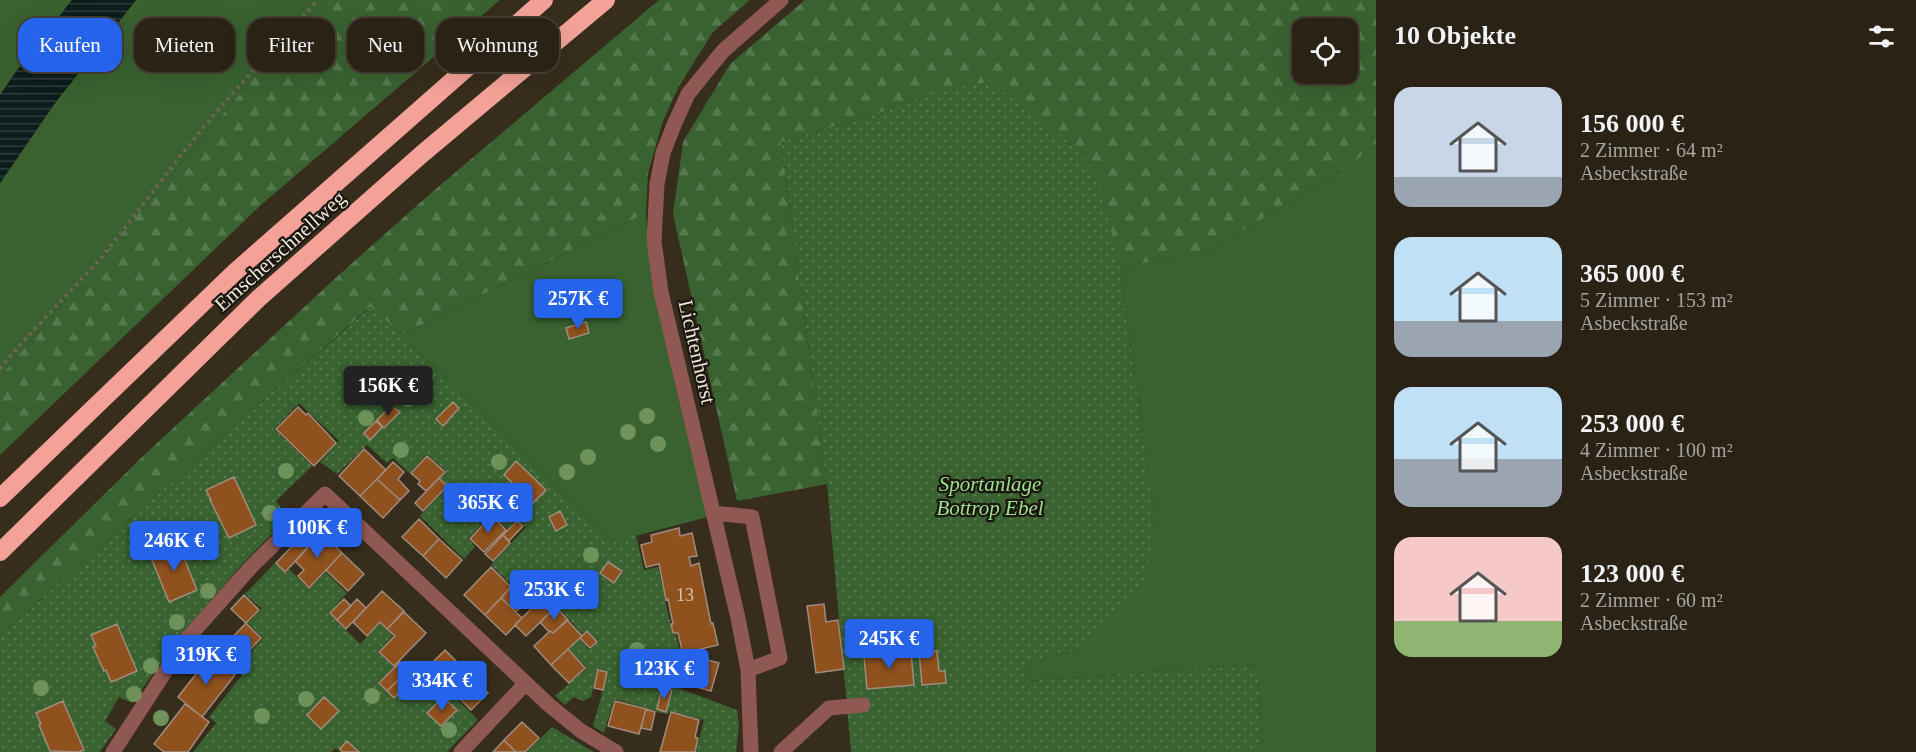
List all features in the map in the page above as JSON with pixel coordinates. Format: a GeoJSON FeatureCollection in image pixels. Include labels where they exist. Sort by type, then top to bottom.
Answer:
{"type":"FeatureCollection","features":[{"type":"Feature","properties":{"kind":"highway","name":"Emscherschnellweg"},"geometry":{"type":"LineString","coordinates":[[0,498],[235,272],[544,0]]}},
{"type":"Feature","properties":{"kind":"highway","name":"Emscherschnellweg"},"geometry":{"type":"LineString","coordinates":[[0,552],[259,298],[422,154],[606,0]]}},
{"type":"Feature","properties":{"kind":"street","name":"Lichtenhorst"},"geometry":{"type":"LineString","coordinates":[[751,752],[748,670],[661,292],[654,241],[657,184],[663,153],[688,94],[723,51],[781,0]]}},
{"type":"Feature","properties":{"kind":"street"},"geometry":{"type":"LineString","coordinates":[[113,752],[185,641],[251,567],[325,494],[549,705],[581,731],[616,752]]}},
{"type":"Feature","properties":{"kind":"street"},"geometry":{"type":"LineString","coordinates":[[713,513],[752,516],[780,658],[748,670]]}},
{"type":"Feature","properties":{"kind":"street"},"geometry":{"type":"LineString","coordinates":[[461,752],[526,683]]}},
{"type":"Feature","properties":{"kind":"street"},"geometry":{"type":"LineString","coordinates":[[781,752],[828,708],[863,705]]}},
{"type":"Feature","properties":{"kind":"path"},"geometry":{"type":"LineString","coordinates":[[0,369],[16,348],[97,262],[194,139],[318,0]]}},
{"type":"Feature","properties":{"kind":"green space"},"geometry":{"type":"Polygon","coordinates":[[[0,0],[72,0],[58,18],[18,18],[18,69],[0,95],[0,0]]]}},
{"type":"Feature","properties":{"kind":"green space"},"geometry":{"type":"Polygon","coordinates":[[[136,0],[328,0],[309,18],[247,18],[247,72],[258,72],[0,377],[0,183],[79,72],[122,72],[122,18],[136,0]]]}},
{"type":"Feature","properties":{"kind":"green space"},"geometry":{"type":"Polygon","coordinates":[[[328,0],[500,0],[479,18],[436,18],[436,55],[424,65],[424,18],[347,18],[347,72],[416,72],[261,205],[0,455],[0,377],[258,72],[335,72],[335,18],[309,18],[328,0]]]}},
{"type":"Feature","properties":{"kind":"green space"},"geometry":{"type":"Polygon","coordinates":[[[659,0],[750,0],[713,32],[679,86],[663,121],[648,173],[646,213],[402,335],[370,307],[0,636],[0,597],[143,456],[431,193],[659,0]]]}},
{"type":"Feature","properties":{"kind":"green space"},"geometry":{"type":"Polygon","coordinates":[[[805,0],[1376,0],[1376,143],[1354,163],[1213,249],[1120,268],[1097,176],[1068,142],[1036,118],[927,94],[874,115],[781,142],[827,484],[737,501],[673,214],[683,142],[730,64],[805,0]]]}},
{"type":"Feature","properties":{"kind":"green space","name":"Sportanlage Bottrop Ebel"},"geometry":{"type":"Polygon","coordinates":[[[990,81],[1068,142],[1098,176],[1120,268],[1156,527],[1144,586],[1085,647],[1026,665],[1027,681],[1257,664],[1263,752],[851,752],[827,484],[781,142],[874,115],[927,94],[990,81]]]}},
{"type":"Feature","properties":{"kind":"green space"},"geometry":{"type":"Polygon","coordinates":[[[1376,143],[1376,752],[1263,752],[1257,664],[1027,681],[1026,665],[1085,647],[1156,527],[1120,268],[1213,249],[1354,163],[1376,143]]]}},
{"type":"Feature","properties":{"kind":"green space"},"geometry":{"type":"Polygon","coordinates":[[[646,213],[651,266],[661,318],[682,415],[708,517],[612,542],[402,335],[646,213]]]}},
{"type":"Feature","properties":{"kind":"green space"},"geometry":{"type":"Polygon","coordinates":[[[371,307],[612,542],[636,535],[644,570],[658,567],[673,635],[676,634],[680,652],[672,680],[673,686],[737,710],[739,726],[736,752],[696,752],[704,720],[670,711],[668,714],[656,712],[614,699],[604,733],[593,726],[608,672],[598,669],[591,697],[583,701],[574,697],[565,705],[555,696],[587,668],[569,649],[580,639],[589,650],[598,642],[587,630],[582,634],[546,593],[533,605],[491,565],[526,527],[517,519],[508,529],[492,514],[468,539],[475,547],[464,559],[420,516],[448,486],[440,478],[446,471],[427,454],[409,473],[393,458],[387,463],[367,445],[337,474],[320,462],[339,441],[299,403],[274,429],[312,466],[276,501],[288,518],[245,561],[180,636],[132,703],[119,697],[105,721],[116,729],[100,752],[0,752],[0,636],[253,409],[371,307]]]}},
{"type":"Feature","properties":{"kind":"green space"},"geometry":{"type":"Polygon","coordinates":[[[275,563],[285,573],[289,569],[309,589],[326,572],[347,593],[329,613],[360,644],[380,623],[393,636],[377,652],[394,667],[378,683],[394,699],[426,668],[478,720],[447,752],[340,752],[336,748],[331,752],[193,752],[216,723],[209,717],[242,675],[216,655],[226,645],[244,659],[263,638],[248,623],[262,609],[245,594],[275,563]]]}},
{"type":"Feature","properties":{"kind":"green space"},"geometry":{"type":"Polygon","coordinates":[[[552,727],[594,752],[527,752],[552,727]]]}},
{"type":"Feature","properties":{"kind":"shaded area"},"geometry":{"type":"Polygon","coordinates":[[[72,0],[136,0],[122,18],[58,18],[72,0]]]}},
{"type":"Feature","properties":{"kind":"shaded area"},"geometry":{"type":"Polygon","coordinates":[[[18,69],[18,72],[79,72],[0,183],[0,95],[18,69]]]}},
{"type":"Feature","properties":{"kind":"building"},"geometry":{"type":"Polygon","coordinates":[[[586,322],[589,333],[569,339],[566,328],[586,322]]]}},
{"type":"Feature","properties":{"kind":"building"},"geometry":{"type":"Polygon","coordinates":[[[453,402],[459,408],[443,426],[436,419],[453,402]]]}},
{"type":"Feature","properties":{"kind":"building"},"geometry":{"type":"Polygon","coordinates":[[[391,406],[400,412],[384,428],[377,420],[391,406]]]}},
{"type":"Feature","properties":{"kind":"building"},"geometry":{"type":"Polygon","coordinates":[[[298,407],[306,415],[308,413],[336,443],[314,466],[276,429],[298,407]]]}},
{"type":"Feature","properties":{"kind":"building"},"geometry":{"type":"Polygon","coordinates":[[[376,421],[382,427],[370,440],[364,433],[376,421]]]}},
{"type":"Feature","properties":{"kind":"building"},"geometry":{"type":"Polygon","coordinates":[[[364,449],[386,470],[360,496],[339,476],[364,449]]]}},
{"type":"Feature","properties":{"kind":"building"},"geometry":{"type":"Polygon","coordinates":[[[427,456],[445,472],[426,491],[411,473],[427,456]]]}},
{"type":"Feature","properties":{"kind":"building"},"geometry":{"type":"Polygon","coordinates":[[[516,461],[546,490],[533,503],[504,475],[516,461]]]}},
{"type":"Feature","properties":{"kind":"building"},"geometry":{"type":"Polygon","coordinates":[[[393,462],[404,472],[398,479],[409,491],[400,500],[377,479],[393,462]]]}},
{"type":"Feature","properties":{"kind":"building"},"geometry":{"type":"Polygon","coordinates":[[[234,477],[256,525],[229,538],[206,490],[234,477]]]}},
{"type":"Feature","properties":{"kind":"building"},"geometry":{"type":"Polygon","coordinates":[[[439,478],[447,486],[423,511],[415,503],[439,478]]]}},
{"type":"Feature","properties":{"kind":"building"},"geometry":{"type":"Polygon","coordinates":[[[377,479],[400,500],[383,518],[360,496],[377,479]]]}},
{"type":"Feature","properties":{"kind":"building"},"geometry":{"type":"Polygon","coordinates":[[[560,511],[567,525],[556,531],[549,517],[560,511]]]}},
{"type":"Feature","properties":{"kind":"building"},"geometry":{"type":"Polygon","coordinates":[[[492,515],[506,530],[484,552],[470,539],[492,515]]]}},
{"type":"Feature","properties":{"kind":"building"},"geometry":{"type":"Polygon","coordinates":[[[419,519],[439,539],[423,556],[402,537],[419,519]]]}},
{"type":"Feature","properties":{"kind":"building"},"geometry":{"type":"Polygon","coordinates":[[[517,521],[523,526],[509,541],[503,535],[517,521]]]}},
{"type":"Feature","properties":{"kind":"building"},"geometry":{"type":"Polygon","coordinates":[[[679,528],[680,536],[692,533],[697,556],[689,557],[691,566],[699,563],[711,624],[713,623],[718,645],[696,650],[696,657],[683,654],[678,633],[673,633],[668,599],[666,600],[659,564],[646,567],[641,545],[652,542],[651,535],[679,528]]]}},
{"type":"Feature","properties":{"kind":"building"},"geometry":{"type":"Polygon","coordinates":[[[321,532],[342,553],[309,588],[298,576],[304,570],[295,561],[321,532]]]}},
{"type":"Feature","properties":{"kind":"building"},"geometry":{"type":"Polygon","coordinates":[[[503,535],[510,543],[493,561],[485,554],[503,535]]]}},
{"type":"Feature","properties":{"kind":"building"},"geometry":{"type":"Polygon","coordinates":[[[299,539],[308,548],[285,572],[276,563],[299,539]]]}},
{"type":"Feature","properties":{"kind":"building"},"geometry":{"type":"Polygon","coordinates":[[[439,539],[462,560],[446,578],[423,556],[439,539]]]}},
{"type":"Feature","properties":{"kind":"building"},"geometry":{"type":"Polygon","coordinates":[[[178,543],[197,590],[169,602],[150,555],[178,543]]]}},
{"type":"Feature","properties":{"kind":"building"},"geometry":{"type":"Polygon","coordinates":[[[342,553],[364,574],[348,591],[326,570],[342,553]]]}},
{"type":"Feature","properties":{"kind":"building"},"geometry":{"type":"Polygon","coordinates":[[[608,562],[622,571],[614,583],[600,573],[608,562]]]}},
{"type":"Feature","properties":{"kind":"building"},"geometry":{"type":"Polygon","coordinates":[[[491,567],[511,587],[485,615],[464,595],[491,567]]]}},
{"type":"Feature","properties":{"kind":"building"},"geometry":{"type":"Polygon","coordinates":[[[511,587],[526,602],[516,612],[501,598],[511,587]]]}},
{"type":"Feature","properties":{"kind":"building"},"geometry":{"type":"Polygon","coordinates":[[[382,591],[404,611],[387,629],[380,622],[367,636],[353,622],[382,591]]]}},
{"type":"Feature","properties":{"kind":"building"},"geometry":{"type":"Polygon","coordinates":[[[546,594],[557,606],[526,636],[515,625],[546,594]]]}},
{"type":"Feature","properties":{"kind":"building"},"geometry":{"type":"Polygon","coordinates":[[[244,595],[259,610],[246,623],[231,609],[244,595]]]}},
{"type":"Feature","properties":{"kind":"building"},"geometry":{"type":"Polygon","coordinates":[[[501,598],[522,618],[506,635],[485,615],[501,598]]]}},
{"type":"Feature","properties":{"kind":"building"},"geometry":{"type":"Polygon","coordinates":[[[344,599],[351,606],[337,620],[330,613],[344,599]]]}},
{"type":"Feature","properties":{"kind":"building"},"geometry":{"type":"Polygon","coordinates":[[[357,599],[366,608],[346,629],[337,620],[357,599]]]}},
{"type":"Feature","properties":{"kind":"building"},"geometry":{"type":"Polygon","coordinates":[[[824,604],[826,622],[838,620],[844,669],[816,673],[807,606],[824,604]]]}},
{"type":"Feature","properties":{"kind":"building"},"geometry":{"type":"Polygon","coordinates":[[[556,607],[568,620],[553,633],[549,632],[540,622],[556,607]]]}},
{"type":"Feature","properties":{"kind":"building"},"geometry":{"type":"Polygon","coordinates":[[[404,612],[426,633],[394,666],[379,652],[395,636],[387,629],[404,612]]]}},
{"type":"Feature","properties":{"kind":"building"},"geometry":{"type":"Polygon","coordinates":[[[567,620],[582,636],[551,665],[534,646],[550,631],[553,633],[567,620]]]}},
{"type":"Feature","properties":{"kind":"building"},"geometry":{"type":"Polygon","coordinates":[[[246,623],[261,638],[243,657],[227,643],[246,623]]]}},
{"type":"Feature","properties":{"kind":"building"},"geometry":{"type":"Polygon","coordinates":[[[117,624],[137,671],[111,682],[93,647],[96,646],[91,635],[117,624]]]}},
{"type":"Feature","properties":{"kind":"building"},"geometry":{"type":"Polygon","coordinates":[[[587,631],[597,642],[590,648],[580,638],[587,631]]]}},
{"type":"Feature","properties":{"kind":"building"},"geometry":{"type":"Polygon","coordinates":[[[568,649],[585,668],[569,683],[551,665],[568,649]]]}},
{"type":"Feature","properties":{"kind":"building"},"geometry":{"type":"Polygon","coordinates":[[[445,650],[465,670],[449,688],[428,667],[445,650]]]}},
{"type":"Feature","properties":{"kind":"building"},"geometry":{"type":"Polygon","coordinates":[[[937,651],[939,671],[945,671],[946,683],[922,685],[919,652],[937,651]]]}},
{"type":"Feature","properties":{"kind":"building"},"geometry":{"type":"Polygon","coordinates":[[[911,652],[914,685],[867,689],[864,656],[911,652]]]}},
{"type":"Feature","properties":{"kind":"building"},"geometry":{"type":"Polygon","coordinates":[[[682,653],[719,663],[711,691],[674,681],[682,653]]]}},
{"type":"Feature","properties":{"kind":"building"},"geometry":{"type":"Polygon","coordinates":[[[210,656],[235,675],[202,717],[178,697],[210,656]]]}},
{"type":"Feature","properties":{"kind":"building"},"geometry":{"type":"Polygon","coordinates":[[[400,662],[408,670],[387,691],[379,683],[400,662]]]}},
{"type":"Feature","properties":{"kind":"building"},"geometry":{"type":"Polygon","coordinates":[[[408,670],[415,677],[394,698],[387,691],[408,670]]]}},
{"type":"Feature","properties":{"kind":"building"},"geometry":{"type":"Polygon","coordinates":[[[465,670],[488,693],[471,710],[449,688],[465,670]]]}},
{"type":"Feature","properties":{"kind":"building"},"geometry":{"type":"Polygon","coordinates":[[[598,670],[607,672],[603,690],[594,688],[598,670]]]}},
{"type":"Feature","properties":{"kind":"building"},"geometry":{"type":"Polygon","coordinates":[[[662,688],[672,690],[666,712],[657,709],[662,688]]]}},
{"type":"Feature","properties":{"kind":"building"},"geometry":{"type":"Polygon","coordinates":[[[324,697],[339,711],[321,729],[307,715],[324,697]]]}},
{"type":"Feature","properties":{"kind":"building"},"geometry":{"type":"Polygon","coordinates":[[[443,697],[457,710],[441,726],[427,713],[443,697]]]}},
{"type":"Feature","properties":{"kind":"building"},"geometry":{"type":"Polygon","coordinates":[[[63,701],[84,750],[79,752],[50,751],[39,725],[41,724],[36,713],[63,701]]]}},
{"type":"Feature","properties":{"kind":"building"},"geometry":{"type":"Polygon","coordinates":[[[615,701],[646,709],[639,734],[608,726],[615,701]]]}},
{"type":"Feature","properties":{"kind":"building"},"geometry":{"type":"Polygon","coordinates":[[[185,704],[209,722],[188,752],[164,752],[154,744],[185,704]]]}},
{"type":"Feature","properties":{"kind":"building"},"geometry":{"type":"Polygon","coordinates":[[[646,709],[655,712],[651,730],[641,728],[646,709]]]}},
{"type":"Feature","properties":{"kind":"building"},"geometry":{"type":"Polygon","coordinates":[[[671,712],[699,720],[695,737],[698,738],[695,752],[660,752],[671,712]]]}},
{"type":"Feature","properties":{"kind":"building"},"geometry":{"type":"Polygon","coordinates":[[[522,722],[539,738],[525,752],[516,752],[504,740],[522,722]]]}},
{"type":"Feature","properties":{"kind":"building"},"geometry":{"type":"Polygon","coordinates":[[[504,740],[516,752],[493,752],[504,740]]]}},
{"type":"Feature","properties":{"kind":"building"},"geometry":{"type":"Polygon","coordinates":[[[347,741],[359,752],[343,752],[340,749],[347,741]]]}}]}
